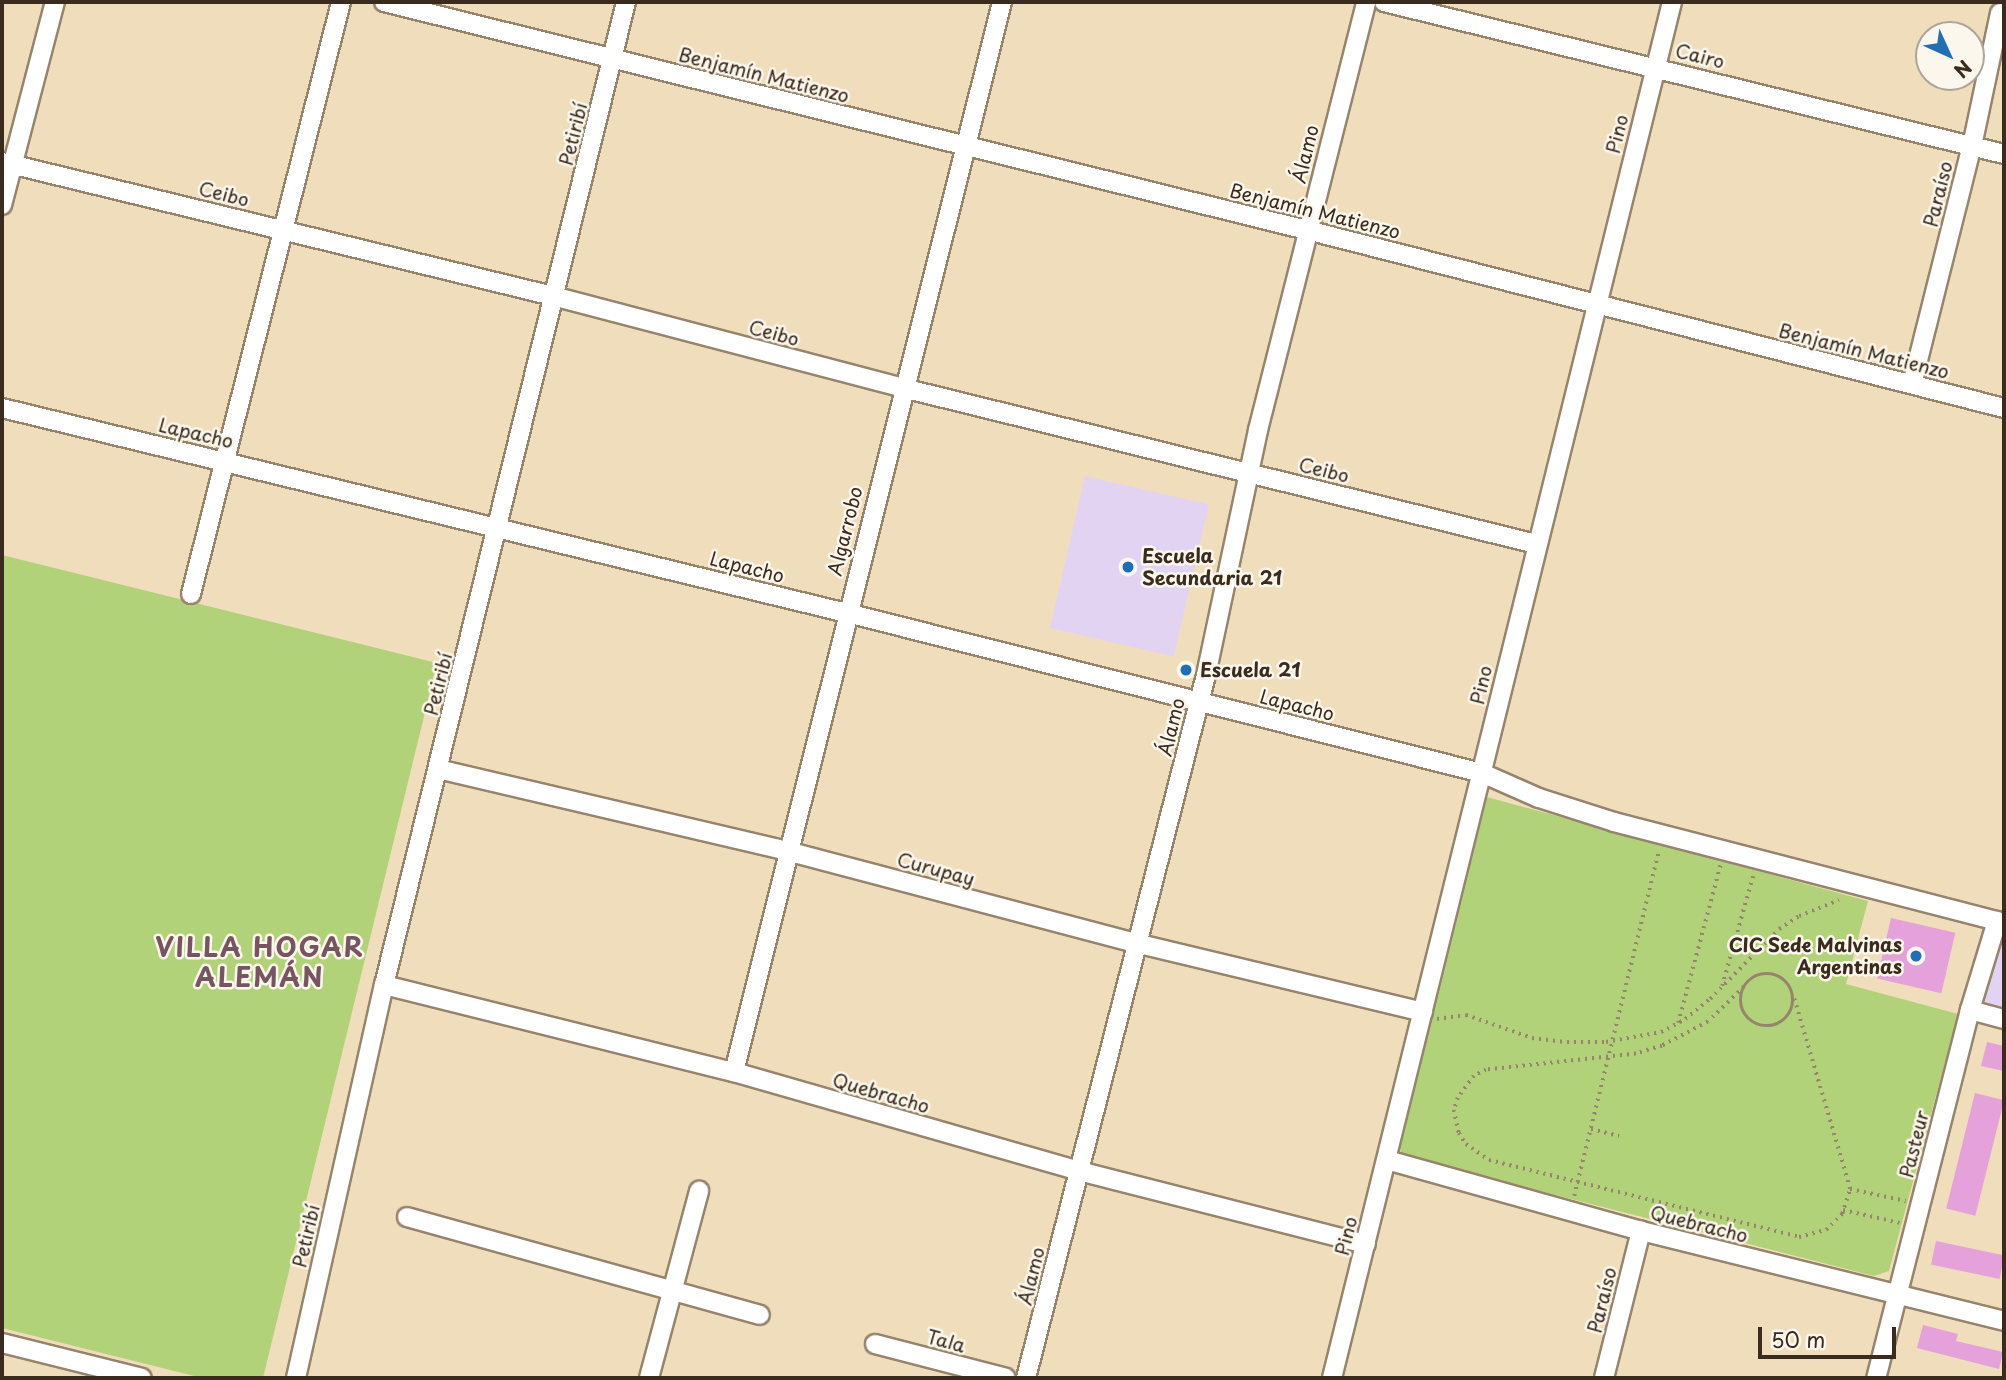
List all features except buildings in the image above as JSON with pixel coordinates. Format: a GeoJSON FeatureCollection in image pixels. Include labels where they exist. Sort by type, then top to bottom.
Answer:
{"type":"FeatureCollection","features":[{"type":"Feature","properties":{"kind":"street"},"geometry":{"type":"LineString","coordinates":[[2,205],[6,163],[55,2]]}},
{"type":"Feature","properties":{"kind":"street"},"geometry":{"type":"LineString","coordinates":[[191,594],[341,2]]}},
{"type":"Feature","properties":{"kind":"street","name":"Benjamín Matienzo"},"geometry":{"type":"LineString","coordinates":[[384,2],[1307,230],[2004,408]]}},
{"type":"Feature","properties":{"kind":"street","name":"Petiribí"},"geometry":{"type":"LineString","coordinates":[[296,1378],[384,985],[499,528],[626,2]]}},
{"type":"Feature","properties":{"kind":"street","name":"Algarrobo"},"geometry":{"type":"LineString","coordinates":[[734,1072],[787,851],[1002,2]]}},
{"type":"Feature","properties":{"kind":"street","name":"Álamo"},"geometry":{"type":"LineString","coordinates":[[1026,1378],[1140,944],[1199,703],[1249,473],[1307,230],[1366,2]]}},
{"type":"Feature","properties":{"kind":"street","name":"Cairo"},"geometry":{"type":"LineString","coordinates":[[1384,2],[1655,66],[2004,154]]}},
{"type":"Feature","properties":{"kind":"street","name":"Pino"},"geometry":{"type":"LineString","coordinates":[[1332,1378],[1672,2]]}},
{"type":"Feature","properties":{"kind":"street","name":"Paraíso"},"geometry":{"type":"LineString","coordinates":[[1912,384],[1972,146],[2000,13]]}},
{"type":"Feature","properties":{"kind":"street","name":"Ceibo"},"geometry":{"type":"LineString","coordinates":[[6,163],[553,296],[903,388],[1536,544]]}},
{"type":"Feature","properties":{"kind":"street","name":"Lapacho"},"geometry":{"type":"LineString","coordinates":[[2,408],[847,613],[1482,773],[1539,798],[1663,835],[1997,921]]}},
{"type":"Feature","properties":{"kind":"street","name":"Curupay"},"geometry":{"type":"LineString","coordinates":[[438,769],[787,851],[1422,1018]]}},
{"type":"Feature","properties":{"kind":"street","name":"Pasteur"},"geometry":{"type":"LineString","coordinates":[[1875,1378],[1970,1010],[1997,921]]}},
{"type":"Feature","properties":{"kind":"street","name":"Quebracho"},"geometry":{"type":"LineString","coordinates":[[384,985],[734,1072],[1079,1171],[1366,1244]]}},
{"type":"Feature","properties":{"kind":"street"},"geometry":{"type":"LineString","coordinates":[[1970,1010],[2004,1019]]}},
{"type":"Feature","properties":{"kind":"street","name":"Quebracho"},"geometry":{"type":"LineString","coordinates":[[1387,1160],[1641,1231],[2004,1321]]}},
{"type":"Feature","properties":{"kind":"street"},"geometry":{"type":"LineString","coordinates":[[649,1378],[699,1191]]}},
{"type":"Feature","properties":{"kind":"street"},"geometry":{"type":"LineString","coordinates":[[407,1217],[760,1315]]}},
{"type":"Feature","properties":{"kind":"street","name":"Paraíso"},"geometry":{"type":"LineString","coordinates":[[1604,1378],[1641,1231]]}},
{"type":"Feature","properties":{"kind":"street"},"geometry":{"type":"LineString","coordinates":[[2,1343],[142,1378]]}},
{"type":"Feature","properties":{"kind":"street","name":"Tala"},"geometry":{"type":"LineString","coordinates":[[875,1344],[1006,1378]]}},
{"type":"Feature","properties":{"kind":"path"},"geometry":{"type":"LineString","coordinates":[[1570,1211],[1663,835]]}},
{"type":"Feature","properties":{"kind":"path"},"geometry":{"type":"LineString","coordinates":[[1678,1023],[1724,850]]}},
{"type":"Feature","properties":{"kind":"path"},"geometry":{"type":"LineString","coordinates":[[1721,988],[1758,859]]}},
{"type":"Feature","properties":{"kind":"path"},"geometry":{"type":"LineString","coordinates":[[1422,1018],[1466,1016],[1532,1038],[1566,1042],[1612,1042],[1661,1032],[1678,1023],[1721,988],[1779,929],[1828,903],[1871,888]]}},
{"type":"Feature","properties":{"kind":"path"},"geometry":{"type":"LineString","coordinates":[[1766,974],[1783,979],[1793,995],[1850,1189],[1836,1222],[1826,1230],[1798,1237],[1489,1160],[1476,1153],[1459,1133],[1454,1110],[1464,1086],[1486,1070],[1636,1054],[1686,1035],[1708,1022],[1744,987],[1750,980],[1766,974]]}},
{"type":"Feature","properties":{"kind":"path"},"geometry":{"type":"LineString","coordinates":[[1744,987],[1741,995],[1744,1013],[1749,1020],[1763,1026],[1772,1026],[1786,1018],[1793,1003],[1793,995]]}},
{"type":"Feature","properties":{"kind":"path"},"geometry":{"type":"LineString","coordinates":[[1591,1129],[1619,1136]]}},
{"type":"Feature","properties":{"kind":"path"},"geometry":{"type":"LineString","coordinates":[[1850,1189],[1920,1205]]}},
{"type":"Feature","properties":{"kind":"path"},"geometry":{"type":"LineString","coordinates":[[1843,1210],[1915,1226]]}},
{"type":"Feature","properties":{"kind":"shaded area","name":"Escuela Secundaria 21"},"geometry":{"type":"Polygon","coordinates":[[[1085,476],[1209,505],[1174,657],[1050,628],[1085,476]]]}},
{"type":"Feature","properties":{"kind":"shaded area"},"geometry":{"type":"Polygon","coordinates":[[[2004,926],[2004,1011],[1982,1005],[2004,926]]]}},
{"type":"Feature","properties":{"kind":"green space"},"geometry":{"type":"Polygon","coordinates":[[[2,555],[437,663],[263,1378],[202,1378],[2,1328],[2,555]]]}},
{"type":"Feature","properties":{"kind":"green space"},"geometry":{"type":"Polygon","coordinates":[[[1487,797],[1868,901],[1846,984],[1958,1014],[1889,1271],[1874,1276],[1402,1156],[1398,1142],[1439,993],[1487,797]]]}},
{"type":"Feature","properties":{"kind":"place","name":"Escuela Secundaria 21"},"geometry":{"type":"Point","coordinates":[1128,567]}},
{"type":"Feature","properties":{"kind":"place","name":"Escuela 21"},"geometry":{"type":"Point","coordinates":[1186,670]}},
{"type":"Feature","properties":{"kind":"place","name":"CIC Sede Malvinas Argentinas"},"geometry":{"type":"Point","coordinates":[1916,956]}},
{"type":"Feature","properties":{"kind":"district","name":"VILLA HOGAR ALEMÁN"},"geometry":{"type":"Point","coordinates":[260,962]}}]}
